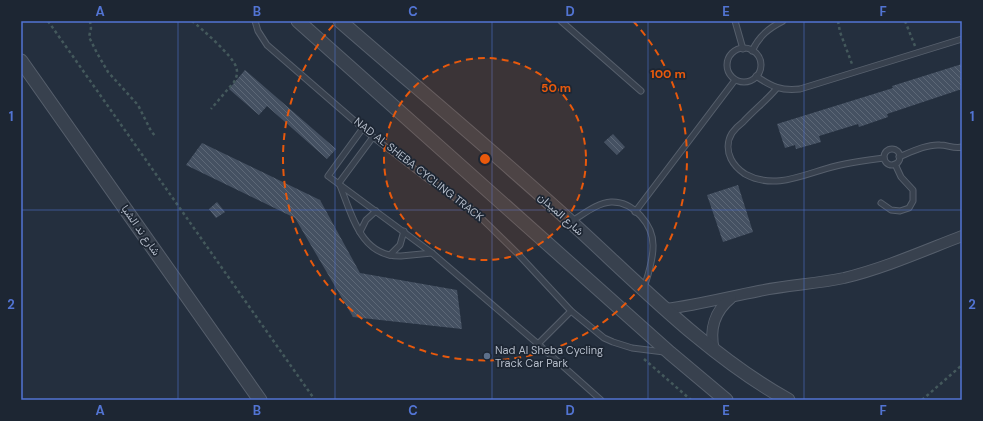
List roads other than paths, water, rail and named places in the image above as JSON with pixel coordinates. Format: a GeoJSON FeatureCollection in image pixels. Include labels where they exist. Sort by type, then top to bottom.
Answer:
{"type":"FeatureCollection","features":[{"type":"Feature","properties":{"kind":"street"},"geometry":{"type":"LineString","coordinates":[[298,21],[670,353],[726,400]]}},
{"type":"Feature","properties":{"kind":"street","name":"شارع الميدان"},"geometry":{"type":"LineString","coordinates":[[340,21],[571,222],[644,290],[714,350],[744,373],[788,400]]}},
{"type":"Feature","properties":{"kind":"street","name":"شارع ند الشبا"},"geometry":{"type":"LineString","coordinates":[[21,61],[260,400]]}},
{"type":"Feature","properties":{"kind":"street"},"geometry":{"type":"LineString","coordinates":[[666,309],[700,304],[774,288],[816,283],[868,272],[962,236]]}},
{"type":"Feature","properties":{"kind":"street"},"geometry":{"type":"LineString","coordinates":[[714,350],[712,335],[714,320],[721,307],[732,296]]}},
{"type":"Feature","properties":{"kind":"lane","name":"NAD AL SHEBA CYCLING TRACK"},"geometry":{"type":"LineString","coordinates":[[255,21],[258,31],[267,44],[373,137],[425,177],[474,211],[519,255],[571,311],[604,338],[632,348],[670,353]]}},
{"type":"Feature","properties":{"kind":"lane"},"geometry":{"type":"LineString","coordinates":[[561,21],[641,91]]}},
{"type":"Feature","properties":{"kind":"lane"},"geometry":{"type":"LineString","coordinates":[[735,21],[743,49]]}},
{"type":"Feature","properties":{"kind":"lane"},"geometry":{"type":"LineString","coordinates":[[752,51],[762,34],[783,21]]}},
{"type":"Feature","properties":{"kind":"lane"},"geometry":{"type":"LineString","coordinates":[[756,76],[777,88],[800,88],[962,38]]}},
{"type":"Feature","properties":{"kind":"lane"},"geometry":{"type":"LineString","coordinates":[[743,49],[752,51],[760,60],[761,66],[756,76],[752,80],[746,82],[735,80],[727,71],[728,59],[735,50],[743,49]]}},
{"type":"Feature","properties":{"kind":"lane"},"geometry":{"type":"LineString","coordinates":[[635,212],[735,80]]}},
{"type":"Feature","properties":{"kind":"lane"},"geometry":{"type":"LineString","coordinates":[[777,88],[771,96],[732,133],[729,140],[729,155],[732,162],[743,172],[757,179],[767,181],[784,181],[837,165],[884,158]]}},
{"type":"Feature","properties":{"kind":"lane"},"geometry":{"type":"LineString","coordinates":[[363,128],[328,176],[432,253],[601,400]]}},
{"type":"Feature","properties":{"kind":"lane"},"geometry":{"type":"LineString","coordinates":[[339,183],[373,137]]}},
{"type":"Feature","properties":{"kind":"lane"},"geometry":{"type":"LineString","coordinates":[[884,158],[889,165],[895,164],[899,160],[899,157],[933,145],[939,144],[957,148],[962,147]]}},
{"type":"Feature","properties":{"kind":"lane"},"geometry":{"type":"LineString","coordinates":[[884,158],[886,153],[891,150],[896,152],[899,157]]}},
{"type":"Feature","properties":{"kind":"lane"},"geometry":{"type":"LineString","coordinates":[[881,203],[891,210],[900,211],[909,208],[913,201],[912,190],[901,177],[895,164]]}},
{"type":"Feature","properties":{"kind":"lane"},"geometry":{"type":"LineString","coordinates":[[339,183],[360,232],[365,241],[372,248],[390,255],[400,256],[432,253]]}},
{"type":"Feature","properties":{"kind":"lane"},"geometry":{"type":"LineString","coordinates":[[571,222],[601,204],[610,202],[628,206],[647,223],[653,238],[653,253],[644,290]]}},
{"type":"Feature","properties":{"kind":"lane"},"geometry":{"type":"LineString","coordinates":[[360,232],[366,220],[376,211]]}},
{"type":"Feature","properties":{"kind":"lane"},"geometry":{"type":"LineString","coordinates":[[390,255],[400,245],[404,231]]}},
{"type":"Feature","properties":{"kind":"lane"},"geometry":{"type":"LineString","coordinates":[[538,344],[571,311]]}},
{"type":"Feature","properties":{"kind":"place","name":"Nad Al Sheba Cycling Track Car Park"},"geometry":{"type":"Point","coordinates":[487,356]}}]}
